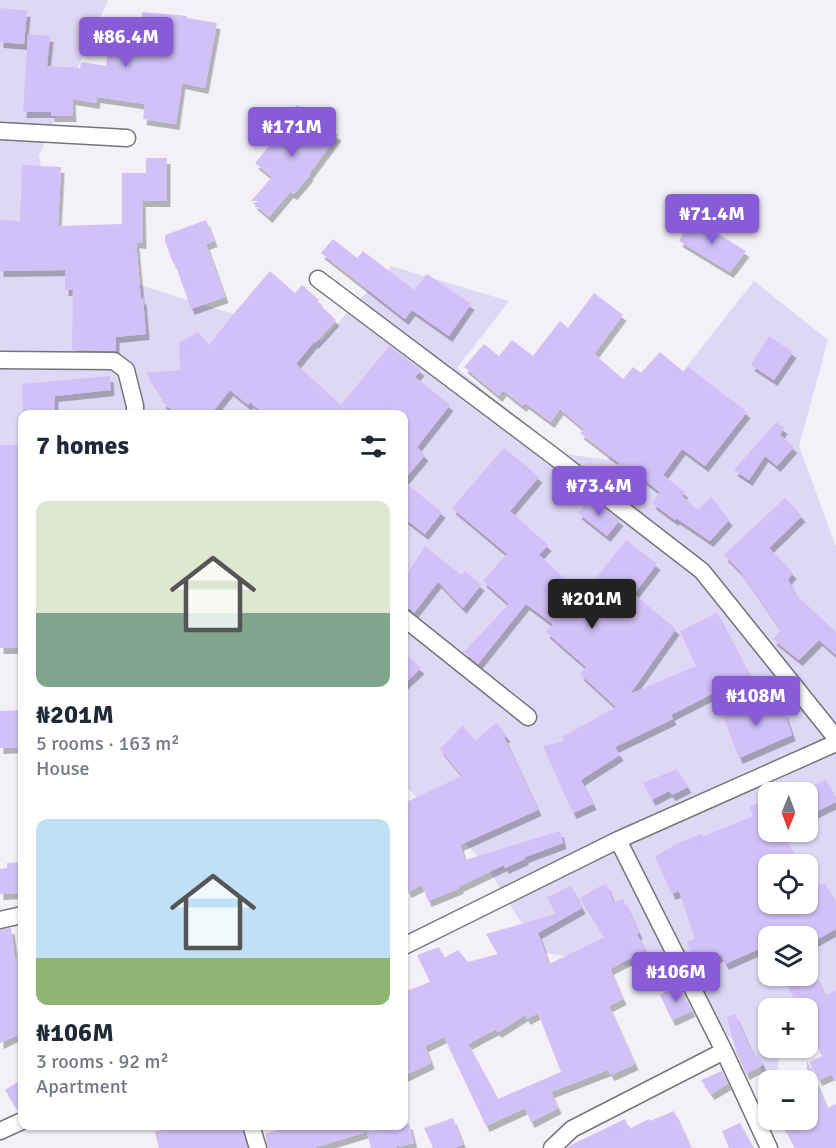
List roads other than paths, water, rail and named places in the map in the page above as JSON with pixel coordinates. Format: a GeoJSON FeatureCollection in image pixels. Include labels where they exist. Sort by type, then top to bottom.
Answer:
{"type":"FeatureCollection","features":[{"type":"Feature","properties":{"kind":"street"},"geometry":{"type":"LineString","coordinates":[[0,131],[127,138]]}},
{"type":"Feature","properties":{"kind":"street"},"geometry":{"type":"LineString","coordinates":[[318,279],[702,571],[836,738]]}},
{"type":"Feature","properties":{"kind":"street"},"geometry":{"type":"LineString","coordinates":[[0,360],[114,361],[126,370],[139,410]]}},
{"type":"Feature","properties":{"kind":"street"},"geometry":{"type":"LineString","coordinates":[[408,621],[528,717]]}},
{"type":"Feature","properties":{"kind":"street"},"geometry":{"type":"LineString","coordinates":[[408,944],[618,840],[836,743]]}},
{"type":"Feature","properties":{"kind":"street"},"geometry":{"type":"LineString","coordinates":[[618,840],[724,1051],[769,1148]]}},
{"type":"Feature","properties":{"kind":"street"},"geometry":{"type":"LineString","coordinates":[[0,920],[18,916]]}},
{"type":"Feature","properties":{"kind":"street"},"geometry":{"type":"LineString","coordinates":[[552,1148],[573,1129],[724,1051]]}},
{"type":"Feature","properties":{"kind":"street"},"geometry":{"type":"LineString","coordinates":[[0,1131],[18,1123]]}},
{"type":"Feature","properties":{"kind":"street"},"geometry":{"type":"LineString","coordinates":[[252,1130],[258,1148]]}}]}
